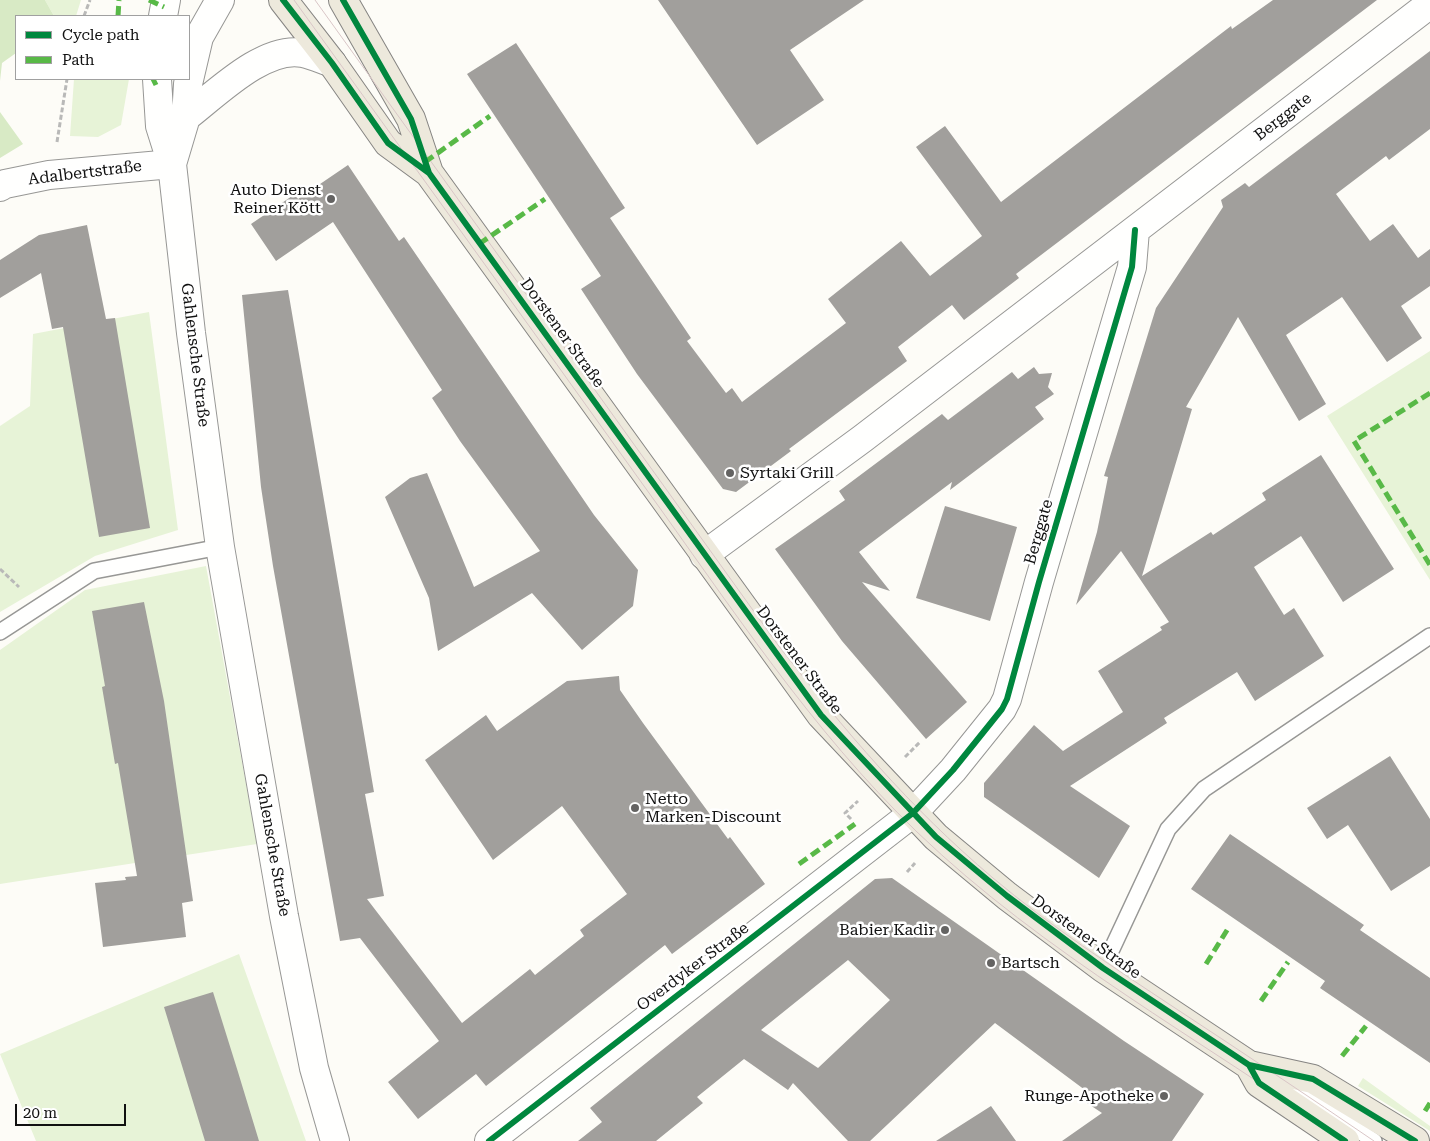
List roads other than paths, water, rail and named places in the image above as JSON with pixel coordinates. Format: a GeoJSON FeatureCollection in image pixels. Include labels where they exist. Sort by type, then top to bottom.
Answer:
{"type":"FeatureCollection","features":[{"type":"Feature","properties":{"kind":"main road","name":"Dorstener Straße"},"geometry":{"type":"LineString","coordinates":[[283,0],[332,63],[388,143],[429,173]]}},
{"type":"Feature","properties":{"kind":"main road","name":"Dorstener Straße"},"geometry":{"type":"LineString","coordinates":[[343,0],[411,119],[429,173],[821,715],[913,813],[936,837],[1007,896],[1103,968],[1258,1066],[1313,1079],[1415,1141]]}},
{"type":"Feature","properties":{"kind":"main road","name":"Dorstener Straße"},"geometry":{"type":"LineString","coordinates":[[1258,1066],[1259,1083],[1345,1141]]}},
{"type":"Feature","properties":{"kind":"street"},"geometry":{"type":"LineString","coordinates":[[163,15],[166,0]]}},
{"type":"Feature","properties":{"kind":"street","name":"Gahlensche Straße"},"geometry":{"type":"LineString","coordinates":[[190,76],[200,37],[220,0]]}},
{"type":"Feature","properties":{"kind":"street","name":"Berggate"},"geometry":{"type":"LineString","coordinates":[[704,555],[862,439],[1430,4]]}},
{"type":"Feature","properties":{"kind":"street"},"geometry":{"type":"LineString","coordinates":[[186,117],[240,74],[280,53],[302,53],[332,63]]}},
{"type":"Feature","properties":{"kind":"street","name":"Gahlensche Straße"},"geometry":{"type":"LineString","coordinates":[[157,80],[160,126],[172,164],[191,333],[220,547],[284,916],[314,1068],[335,1141]]}},
{"type":"Feature","properties":{"kind":"street","name":"Gahlensche Straße"},"geometry":{"type":"LineString","coordinates":[[172,164],[186,117],[190,80]]}},
{"type":"Feature","properties":{"kind":"street","name":"Adalbertstraße"},"geometry":{"type":"LineString","coordinates":[[0,187],[5,184],[49,175],[172,164]]}},
{"type":"Feature","properties":{"kind":"street","name":"Berggate"},"geometry":{"type":"LineString","coordinates":[[913,813],[953,770],[1002,709],[1007,699],[1042,572],[1132,267],[1135,230]]}},
{"type":"Feature","properties":{"kind":"street","name":"Overdyker Straße"},"geometry":{"type":"LineString","coordinates":[[489,1141],[913,813]]}},
{"type":"Feature","properties":{"kind":"lane"},"geometry":{"type":"LineString","coordinates":[[0,632],[94,571],[220,547]]}},
{"type":"Feature","properties":{"kind":"lane"},"geometry":{"type":"LineString","coordinates":[[1103,968],[1168,829],[1204,789],[1430,636]]}},
{"type":"Feature","properties":{"kind":"lane"},"geometry":{"type":"LineString","coordinates":[[1258,1066],[1374,1141]]}},
{"type":"Feature","properties":{"kind":"tram line"},"geometry":{"type":"LineString","coordinates":[[294,0],[740,621],[807,709],[878,793],[917,832],[1017,918],[1125,994],[1345,1141]]}},
{"type":"Feature","properties":{"kind":"tram line"},"geometry":{"type":"LineString","coordinates":[[315,0],[778,645],[828,708],[879,767],[933,824],[962,851],[1037,913],[1105,962],[1374,1141]]}},
{"type":"Feature","properties":{"kind":"place","name":"Auto Dienst Reiner Kött"},"geometry":{"type":"Point","coordinates":[331,199]}},
{"type":"Feature","properties":{"kind":"place","name":"Syrtaki Grill"},"geometry":{"type":"Point","coordinates":[730,473]}},
{"type":"Feature","properties":{"kind":"place","name":"Netto Marken-Discount"},"geometry":{"type":"Point","coordinates":[635,808]}},
{"type":"Feature","properties":{"kind":"place","name":"Babier Kadir"},"geometry":{"type":"Point","coordinates":[945,930]}},
{"type":"Feature","properties":{"kind":"place","name":"Bartsch"},"geometry":{"type":"Point","coordinates":[991,963]}},
{"type":"Feature","properties":{"kind":"place","name":"Runge-Apotheke"},"geometry":{"type":"Point","coordinates":[1164,1096]}}]}
